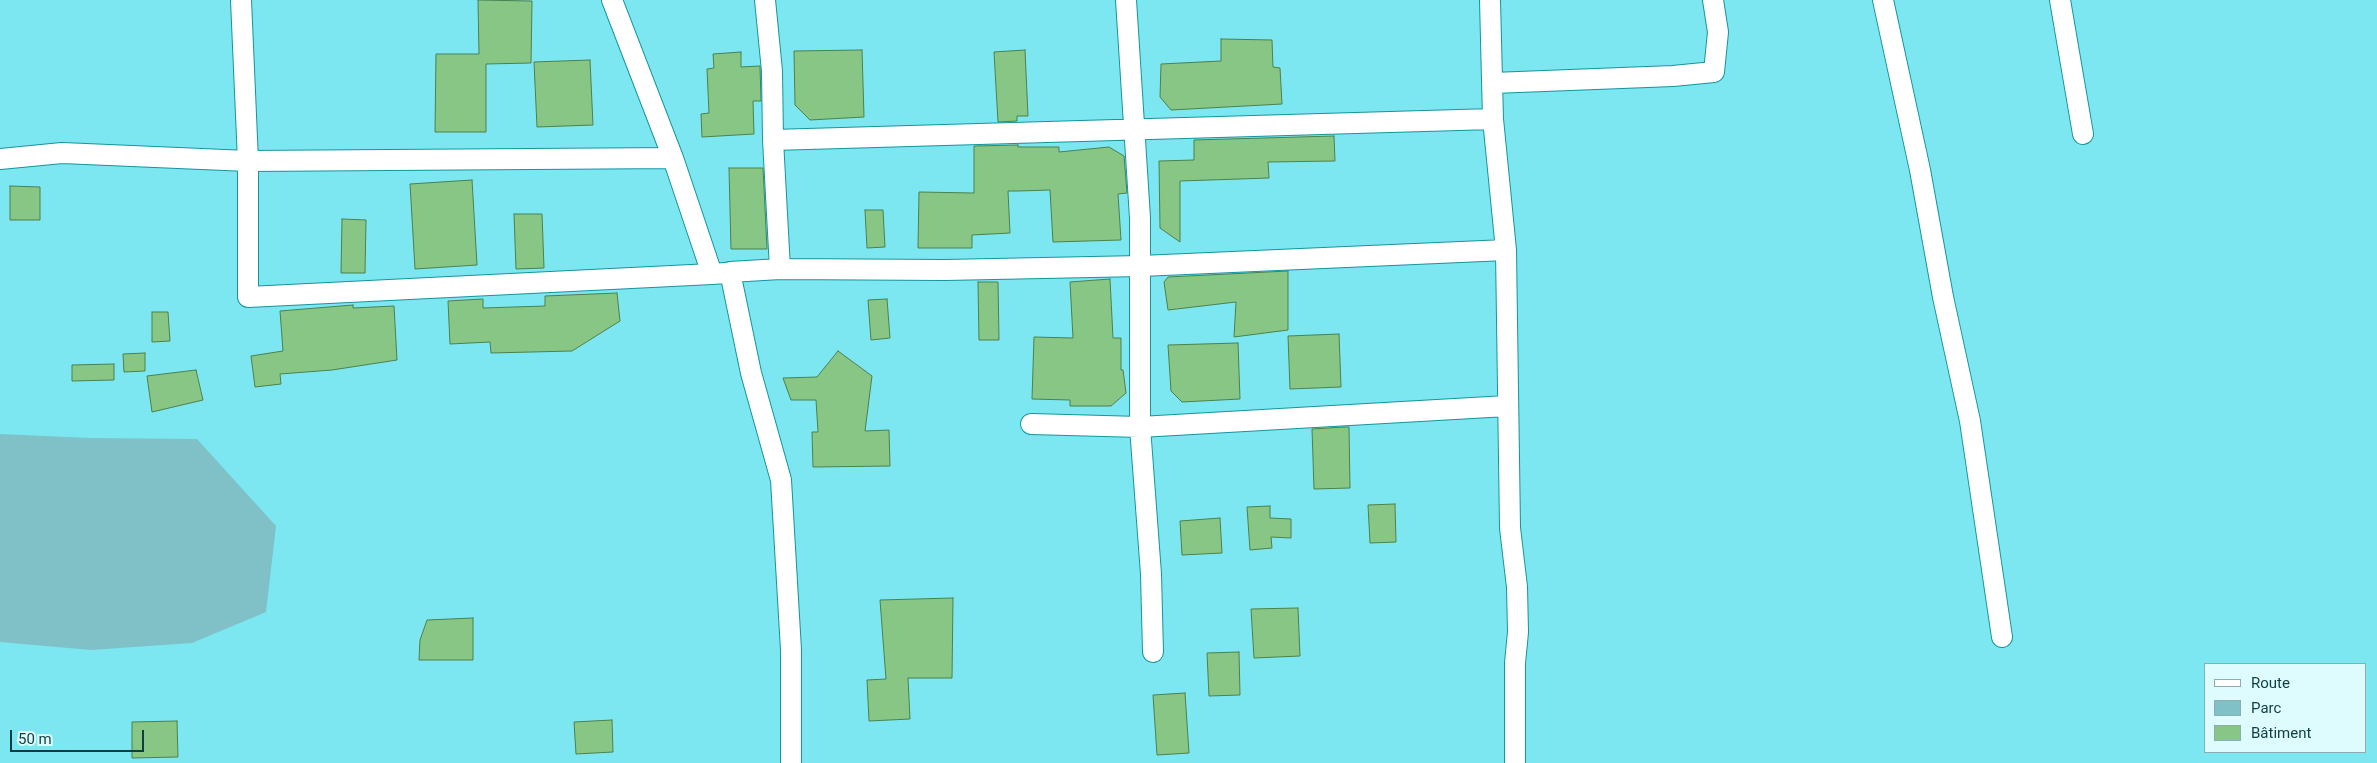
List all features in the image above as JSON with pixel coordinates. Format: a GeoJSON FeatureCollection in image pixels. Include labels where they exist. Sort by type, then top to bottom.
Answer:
{"type":"FeatureCollection","features":[{"type":"Feature","properties":{"kind":"street"},"geometry":{"type":"LineString","coordinates":[[241,0],[248,161],[248,297],[780,269],[945,270],[1141,266],[1506,250]]}},
{"type":"Feature","properties":{"kind":"street"},"geometry":{"type":"LineString","coordinates":[[612,0],[673,158],[721,273],[781,480],[791,650],[791,763]]}},
{"type":"Feature","properties":{"kind":"street"},"geometry":{"type":"LineString","coordinates":[[765,0],[772,71],[773,140],[780,269]]}},
{"type":"Feature","properties":{"kind":"street"},"geometry":{"type":"LineString","coordinates":[[1126,0],[1135,129],[1141,266],[1140,427],[1151,574],[1153,652]]}},
{"type":"Feature","properties":{"kind":"street"},"geometry":{"type":"LineString","coordinates":[[1490,0],[1493,119],[1506,250],[1510,528],[1517,596],[1515,763]]}},
{"type":"Feature","properties":{"kind":"street"},"geometry":{"type":"LineString","coordinates":[[1493,83],[1673,76],[1714,72],[1718,32],[1713,0]]}},
{"type":"Feature","properties":{"kind":"street"},"geometry":{"type":"LineString","coordinates":[[1883,0],[1920,170],[1943,297],[1970,421],[2002,637]]}},
{"type":"Feature","properties":{"kind":"street"},"geometry":{"type":"LineString","coordinates":[[2060,0],[2083,134]]}},
{"type":"Feature","properties":{"kind":"street"},"geometry":{"type":"LineString","coordinates":[[773,140],[1493,119]]}},
{"type":"Feature","properties":{"kind":"street"},"geometry":{"type":"LineString","coordinates":[[0,159],[62,153],[248,161],[673,158]]}},
{"type":"Feature","properties":{"kind":"street"},"geometry":{"type":"LineString","coordinates":[[1031,424],[1140,427],[1507,406]]}},
{"type":"Feature","properties":{"kind":"green space"},"geometry":{"type":"Polygon","coordinates":[[[0,434],[91,438],[197,439],[276,526],[266,612],[192,643],[91,650],[0,642],[0,434]]]}},
{"type":"Feature","properties":{"kind":"building"},"geometry":{"type":"Polygon","coordinates":[[[478,0],[532,1],[531,63],[486,64],[486,132],[435,132],[436,54],[479,54],[478,0]]]}},
{"type":"Feature","properties":{"kind":"building"},"geometry":{"type":"Polygon","coordinates":[[[1221,39],[1272,40],[1273,67],[1280,68],[1282,104],[1171,110],[1160,97],[1161,64],[1221,61],[1221,39]]]}},
{"type":"Feature","properties":{"kind":"building"},"geometry":{"type":"Polygon","coordinates":[[[862,50],[864,117],[810,120],[795,105],[794,51],[862,50]]]}},
{"type":"Feature","properties":{"kind":"building"},"geometry":{"type":"Polygon","coordinates":[[[1025,50],[1028,116],[1017,116],[1017,121],[998,122],[994,52],[1025,50]]]}},
{"type":"Feature","properties":{"kind":"building"},"geometry":{"type":"Polygon","coordinates":[[[741,52],[741,67],[760,66],[761,101],[753,101],[754,134],[702,137],[701,114],[709,113],[707,69],[714,68],[713,54],[741,52]]]}},
{"type":"Feature","properties":{"kind":"building"},"geometry":{"type":"Polygon","coordinates":[[[590,60],[593,125],[537,127],[534,62],[590,60]]]}},
{"type":"Feature","properties":{"kind":"building"},"geometry":{"type":"Polygon","coordinates":[[[1334,136],[1335,161],[1268,162],[1269,178],[1180,181],[1180,242],[1160,228],[1159,161],[1194,160],[1194,140],[1334,136]]]}},
{"type":"Feature","properties":{"kind":"building"},"geometry":{"type":"Polygon","coordinates":[[[1018,145],[1018,147],[1059,147],[1059,152],[1109,147],[1124,156],[1127,193],[1118,194],[1121,240],[1053,242],[1050,190],[1008,191],[1010,233],[972,235],[972,248],[918,248],[919,192],[974,193],[974,146],[1018,145]]]}},
{"type":"Feature","properties":{"kind":"building"},"geometry":{"type":"Polygon","coordinates":[[[729,168],[763,168],[767,249],[731,249],[729,168]]]}},
{"type":"Feature","properties":{"kind":"building"},"geometry":{"type":"Polygon","coordinates":[[[472,180],[477,265],[415,269],[410,184],[472,180]]]}},
{"type":"Feature","properties":{"kind":"building"},"geometry":{"type":"Polygon","coordinates":[[[10,186],[40,187],[40,220],[10,220],[10,186]]]}},
{"type":"Feature","properties":{"kind":"building"},"geometry":{"type":"Polygon","coordinates":[[[865,210],[883,210],[885,247],[867,248],[865,210]]]}},
{"type":"Feature","properties":{"kind":"building"},"geometry":{"type":"Polygon","coordinates":[[[514,214],[542,214],[544,268],[516,269],[514,214]]]}},
{"type":"Feature","properties":{"kind":"building"},"geometry":{"type":"Polygon","coordinates":[[[342,219],[366,220],[365,273],[341,273],[342,219]]]}},
{"type":"Feature","properties":{"kind":"building"},"geometry":{"type":"Polygon","coordinates":[[[1288,271],[1288,330],[1234,337],[1236,302],[1168,310],[1164,282],[1168,277],[1288,271]]]}},
{"type":"Feature","properties":{"kind":"building"},"geometry":{"type":"Polygon","coordinates":[[[1110,279],[1113,338],[1121,338],[1121,370],[1123,370],[1126,393],[1111,406],[1070,406],[1070,400],[1032,399],[1034,337],[1073,338],[1070,282],[1110,279]]]}},
{"type":"Feature","properties":{"kind":"building"},"geometry":{"type":"Polygon","coordinates":[[[978,282],[998,282],[999,340],[979,340],[978,282]]]}},
{"type":"Feature","properties":{"kind":"building"},"geometry":{"type":"Polygon","coordinates":[[[617,293],[620,321],[572,351],[491,353],[490,342],[450,344],[448,301],[483,299],[483,308],[545,306],[545,296],[617,293]]]}},
{"type":"Feature","properties":{"kind":"building"},"geometry":{"type":"Polygon","coordinates":[[[887,299],[890,338],[871,340],[868,300],[887,299]]]}},
{"type":"Feature","properties":{"kind":"building"},"geometry":{"type":"Polygon","coordinates":[[[353,305],[353,308],[394,306],[397,360],[332,370],[280,374],[281,384],[255,387],[251,356],[283,351],[280,311],[353,305]]]}},
{"type":"Feature","properties":{"kind":"building"},"geometry":{"type":"Polygon","coordinates":[[[152,312],[168,312],[170,341],[152,342],[152,312]]]}},
{"type":"Feature","properties":{"kind":"building"},"geometry":{"type":"Polygon","coordinates":[[[1339,334],[1341,387],[1290,389],[1288,336],[1339,334]]]}},
{"type":"Feature","properties":{"kind":"building"},"geometry":{"type":"Polygon","coordinates":[[[1238,343],[1240,399],[1182,402],[1171,391],[1168,345],[1238,343]]]}},
{"type":"Feature","properties":{"kind":"building"},"geometry":{"type":"Polygon","coordinates":[[[838,351],[872,376],[865,431],[889,430],[890,466],[813,467],[812,432],[818,432],[816,400],[791,400],[783,378],[817,377],[838,351]]]}},
{"type":"Feature","properties":{"kind":"building"},"geometry":{"type":"Polygon","coordinates":[[[145,353],[145,371],[124,372],[123,354],[145,353]]]}},
{"type":"Feature","properties":{"kind":"building"},"geometry":{"type":"Polygon","coordinates":[[[114,364],[114,380],[72,381],[72,365],[114,364]]]}},
{"type":"Feature","properties":{"kind":"building"},"geometry":{"type":"Polygon","coordinates":[[[196,370],[203,400],[152,412],[147,376],[196,370]]]}},
{"type":"Feature","properties":{"kind":"building"},"geometry":{"type":"Polygon","coordinates":[[[1349,427],[1350,488],[1314,489],[1312,429],[1349,427]]]}},
{"type":"Feature","properties":{"kind":"building"},"geometry":{"type":"Polygon","coordinates":[[[1395,504],[1396,542],[1370,543],[1368,505],[1395,504]]]}},
{"type":"Feature","properties":{"kind":"building"},"geometry":{"type":"Polygon","coordinates":[[[1270,506],[1270,518],[1291,519],[1291,538],[1271,537],[1272,548],[1250,550],[1247,507],[1270,506]]]}},
{"type":"Feature","properties":{"kind":"building"},"geometry":{"type":"Polygon","coordinates":[[[1220,518],[1222,553],[1182,555],[1180,521],[1220,518]]]}},
{"type":"Feature","properties":{"kind":"building"},"geometry":{"type":"Polygon","coordinates":[[[953,598],[952,678],[908,678],[910,719],[869,721],[867,680],[886,679],[880,600],[953,598]]]}},
{"type":"Feature","properties":{"kind":"building"},"geometry":{"type":"Polygon","coordinates":[[[1298,608],[1300,656],[1254,658],[1251,609],[1298,608]]]}},
{"type":"Feature","properties":{"kind":"building"},"geometry":{"type":"Polygon","coordinates":[[[473,618],[473,660],[419,660],[420,640],[427,620],[473,618]]]}},
{"type":"Feature","properties":{"kind":"building"},"geometry":{"type":"Polygon","coordinates":[[[1239,652],[1240,695],[1209,696],[1207,653],[1239,652]]]}},
{"type":"Feature","properties":{"kind":"building"},"geometry":{"type":"Polygon","coordinates":[[[1185,693],[1189,753],[1157,755],[1153,695],[1185,693]]]}},
{"type":"Feature","properties":{"kind":"building"},"geometry":{"type":"Polygon","coordinates":[[[612,720],[613,752],[576,754],[574,722],[612,720]]]}},
{"type":"Feature","properties":{"kind":"building"},"geometry":{"type":"Polygon","coordinates":[[[177,721],[178,757],[132,758],[132,722],[177,721]]]}}]}
